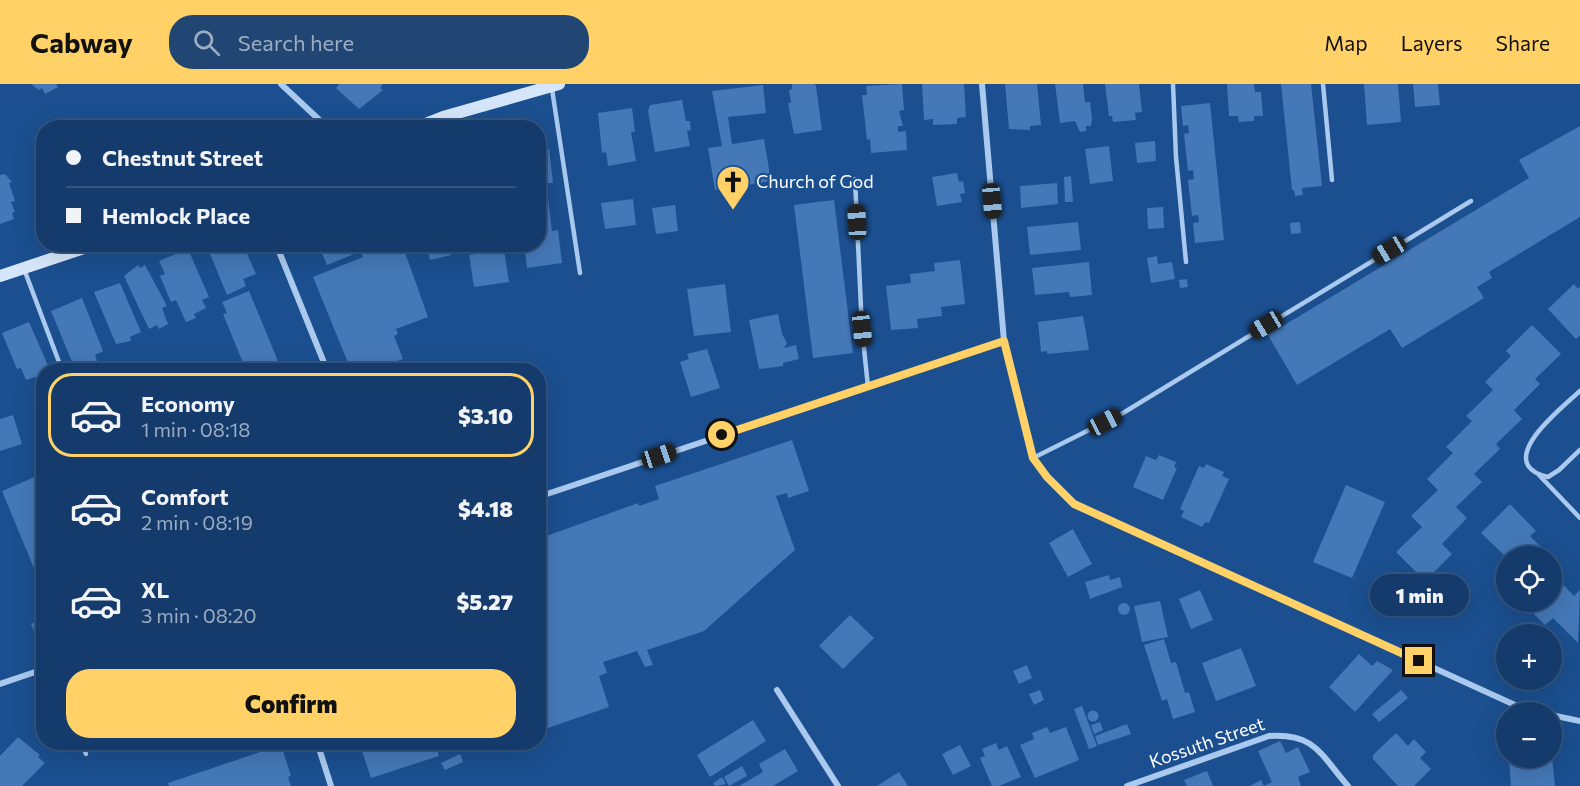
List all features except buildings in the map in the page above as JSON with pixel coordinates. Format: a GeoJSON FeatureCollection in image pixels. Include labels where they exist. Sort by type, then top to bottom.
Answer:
{"type":"FeatureCollection","features":[{"type":"Feature","properties":{"kind":"main road"},"geometry":{"type":"LineString","coordinates":[[435,120],[555,85]]}},
{"type":"Feature","properties":{"kind":"main road"},"geometry":{"type":"LineString","coordinates":[[0,276],[72,252]]}},
{"type":"Feature","properties":{"kind":"street"},"geometry":{"type":"LineString","coordinates":[[281,84],[319,120]]}},
{"type":"Feature","properties":{"kind":"street"},"geometry":{"type":"LineString","coordinates":[[982,84],[1004,341],[1033,458],[1047,477],[1074,504],[1508,702]]}},
{"type":"Feature","properties":{"kind":"street"},"geometry":{"type":"LineString","coordinates":[[279,252],[324,363]]}},
{"type":"Feature","properties":{"kind":"street"},"geometry":{"type":"LineString","coordinates":[[546,494],[1004,341]]}},
{"type":"Feature","properties":{"kind":"street"},"geometry":{"type":"LineString","coordinates":[[0,684],[36,672]]}},
{"type":"Feature","properties":{"kind":"street"},"geometry":{"type":"LineString","coordinates":[[777,690],[838,786]]}},
{"type":"Feature","properties":{"kind":"street"},"geometry":{"type":"LineString","coordinates":[[1562,717],[1580,721]]}},
{"type":"Feature","properties":{"kind":"street","name":"Kossuth Street"},"geometry":{"type":"LineString","coordinates":[[1127,786],[1269,736],[1290,735],[1307,740],[1348,786]]}},
{"type":"Feature","properties":{"kind":"street"},"geometry":{"type":"LineString","coordinates":[[320,750],[331,786]]}},
{"type":"Feature","properties":{"kind":"lane"},"geometry":{"type":"LineString","coordinates":[[1173,84],[1176,158],[1186,262]]}},
{"type":"Feature","properties":{"kind":"lane"},"geometry":{"type":"LineString","coordinates":[[1323,84],[1332,180]]}},
{"type":"Feature","properties":{"kind":"lane"},"geometry":{"type":"LineString","coordinates":[[555,85],[580,273]]}},
{"type":"Feature","properties":{"kind":"lane"},"geometry":{"type":"LineString","coordinates":[[855,179],[862,329],[868,387]]}},
{"type":"Feature","properties":{"kind":"lane"},"geometry":{"type":"LineString","coordinates":[[1033,458],[1123,413],[1471,201]]}},
{"type":"Feature","properties":{"kind":"lane"},"geometry":{"type":"LineString","coordinates":[[24,268],[59,363]]}},
{"type":"Feature","properties":{"kind":"lane"},"geometry":{"type":"LineString","coordinates":[[1580,391],[1531,438],[1526,447],[1526,456],[1530,466],[1580,518]]}},
{"type":"Feature","properties":{"kind":"lane"},"geometry":{"type":"LineString","coordinates":[[1539,475],[1548,477],[1580,450]]}},
{"type":"Feature","properties":{"kind":"lane"},"geometry":{"type":"LineString","coordinates":[[84,750],[86,754]]}},
{"type":"Feature","properties":{"kind":"place","name":"Church of God"},"geometry":{"type":"Point","coordinates":[733,211]}},
{"type":"Feature","properties":{"kind":"route"},"geometry":{"type":"LineString","coordinates":[[722,435],[1004,341],[1033,458],[1047,477],[1074,504],[1419,661]]}}]}
